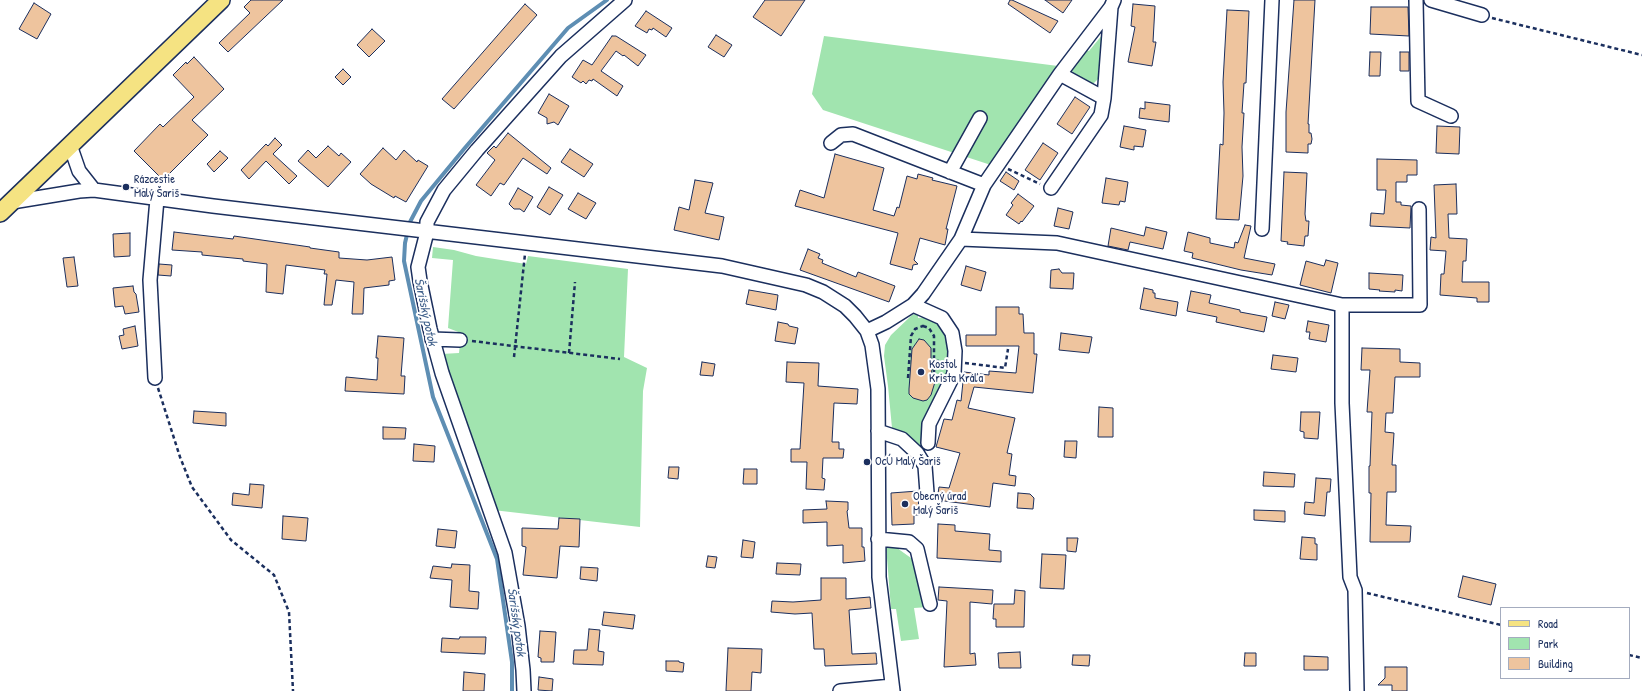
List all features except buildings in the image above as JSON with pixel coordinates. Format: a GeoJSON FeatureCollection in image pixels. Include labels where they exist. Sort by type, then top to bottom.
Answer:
{"type":"FeatureCollection","features":[{"type":"Feature","properties":{"kind":"main road"},"geometry":{"type":"LineString","coordinates":[[6,207],[221,0]]}},
{"type":"Feature","properties":{"kind":"street"},"geometry":{"type":"LineString","coordinates":[[524,691],[524,670],[518,626],[505,553],[442,373],[432,339],[418,267],[423,231],[444,190],[477,150],[560,56],[626,0]]}},
{"type":"Feature","properties":{"kind":"street"},"geometry":{"type":"LineString","coordinates":[[1262,229],[1272,0]]}},
{"type":"Feature","properties":{"kind":"street"},"geometry":{"type":"LineString","coordinates":[[1416,0],[1418,101],[1451,116]]}},
{"type":"Feature","properties":{"kind":"street"},"geometry":{"type":"LineString","coordinates":[[1431,0],[1482,15]]}},
{"type":"Feature","properties":{"kind":"street"},"geometry":{"type":"LineString","coordinates":[[918,308],[923,294],[960,238],[984,185],[1060,74],[1112,3]]}},
{"type":"Feature","properties":{"kind":"street"},"geometry":{"type":"LineString","coordinates":[[1052,188],[1101,115],[1104,98],[1112,3]]}},
{"type":"Feature","properties":{"kind":"street"},"geometry":{"type":"LineString","coordinates":[[1060,74],[1104,98]]}},
{"type":"Feature","properties":{"kind":"street"},"geometry":{"type":"LineString","coordinates":[[950,172],[980,118]]}},
{"type":"Feature","properties":{"kind":"street"},"geometry":{"type":"LineString","coordinates":[[831,144],[841,135],[853,134],[984,185]]}},
{"type":"Feature","properties":{"kind":"street"},"geometry":{"type":"LineString","coordinates":[[70,145],[79,171],[94,190]]}},
{"type":"Feature","properties":{"kind":"street"},"geometry":{"type":"LineString","coordinates":[[6,207],[79,191],[94,190],[157,199],[722,266],[754,272],[806,285],[823,292],[845,306],[867,331],[872,345],[878,389],[878,539],[881,602],[892,688],[840,691]]}},
{"type":"Feature","properties":{"kind":"street"},"geometry":{"type":"LineString","coordinates":[[155,378],[150,280],[157,199]]}},
{"type":"Feature","properties":{"kind":"street"},"geometry":{"type":"LineString","coordinates":[[960,238],[1057,243],[1342,305],[1420,305],[1419,209]]}},
{"type":"Feature","properties":{"kind":"street"},"geometry":{"type":"LineString","coordinates":[[1342,305],[1343,411],[1350,577],[1355,590],[1357,691]]}},
{"type":"Feature","properties":{"kind":"street"},"geometry":{"type":"LineString","coordinates":[[867,331],[918,308],[942,318],[952,332],[955,351],[954,374],[929,424],[928,443]]}},
{"type":"Feature","properties":{"kind":"street"},"geometry":{"type":"LineString","coordinates":[[432,339],[460,340]]}},
{"type":"Feature","properties":{"kind":"street"},"geometry":{"type":"LineString","coordinates":[[878,431],[902,439],[917,453],[924,466],[927,477],[927,493]]}},
{"type":"Feature","properties":{"kind":"street"},"geometry":{"type":"LineString","coordinates":[[878,539],[909,542],[916,549],[930,604]]}},
{"type":"Feature","properties":{"kind":"path"},"geometry":{"type":"LineString","coordinates":[[1482,15],[1642,55]]}},
{"type":"Feature","properties":{"kind":"path"},"geometry":{"type":"LineString","coordinates":[[999,163],[1022,177],[1052,188]]}},
{"type":"Feature","properties":{"kind":"path"},"geometry":{"type":"LineString","coordinates":[[514,357],[525,252]]}},
{"type":"Feature","properties":{"kind":"path"},"geometry":{"type":"LineString","coordinates":[[569,352],[575,282]]}},
{"type":"Feature","properties":{"kind":"path"},"geometry":{"type":"LineString","coordinates":[[918,308],[923,326]]}},
{"type":"Feature","properties":{"kind":"path"},"geometry":{"type":"LineString","coordinates":[[908,378],[911,336],[915,329],[923,326],[929,328],[934,336],[934,377]]}},
{"type":"Feature","properties":{"kind":"path"},"geometry":{"type":"LineString","coordinates":[[460,340],[620,359]]}},
{"type":"Feature","properties":{"kind":"path"},"geometry":{"type":"LineString","coordinates":[[935,361],[1005,368],[1008,349]]}},
{"type":"Feature","properties":{"kind":"path"},"geometry":{"type":"LineString","coordinates":[[155,378],[180,457],[192,488],[231,540],[274,575],[289,612],[293,691]]}},
{"type":"Feature","properties":{"kind":"path"},"geometry":{"type":"LineString","coordinates":[[1355,590],[1500,625]]}},
{"type":"Feature","properties":{"kind":"path"},"geometry":{"type":"LineString","coordinates":[[1630,655],[1642,658]]}},
{"type":"Feature","properties":{"kind":"green space"},"geometry":{"type":"Polygon","coordinates":[[[1103,34],[1102,75],[1094,83],[1089,84],[1075,75],[1072,71],[1072,63],[1082,48],[1089,51],[1103,34]]]}},
{"type":"Feature","properties":{"kind":"green space"},"geometry":{"type":"Polygon","coordinates":[[[824,36],[1058,66],[997,167],[823,110],[812,94],[824,36]]]}},
{"type":"Feature","properties":{"kind":"green space"},"geometry":{"type":"Polygon","coordinates":[[[433,247],[526,264],[528,256],[628,269],[624,357],[647,368],[643,391],[640,527],[493,510],[441,354],[459,353],[461,333],[448,328],[453,260],[432,258],[433,247]]]}},
{"type":"Feature","properties":{"kind":"green space"},"geometry":{"type":"Polygon","coordinates":[[[918,313],[918,318],[928,317],[940,324],[947,337],[949,365],[947,377],[924,422],[924,459],[910,441],[892,428],[884,356],[885,345],[891,335],[912,315],[918,313]]]}},
{"type":"Feature","properties":{"kind":"green space"},"geometry":{"type":"Polygon","coordinates":[[[890,543],[911,558],[916,565],[929,607],[914,608],[919,639],[901,641],[896,609],[891,609],[886,545],[890,543]]]}},
{"type":"Feature","properties":{"kind":"waterway","name":"Šarišský potok"},"geometry":{"type":"LineString","coordinates":[[512,691],[512,662],[497,559],[433,397],[404,261],[405,243],[410,222],[421,201],[464,149],[568,28],[607,0]]}},
{"type":"Feature","properties":{"kind":"place","name":"Rázcestie Malý Šariš"},"geometry":{"type":"Point","coordinates":[126,187]}},
{"type":"Feature","properties":{"kind":"place","name":"Kostol Krista Kráľa"},"geometry":{"type":"Point","coordinates":[921,372]}},
{"type":"Feature","properties":{"kind":"place","name":"OcÚ Malý Šariš"},"geometry":{"type":"Point","coordinates":[867,462]}},
{"type":"Feature","properties":{"kind":"place","name":"Obecný úrad Malý Šariš"},"geometry":{"type":"Point","coordinates":[905,504]}}]}
